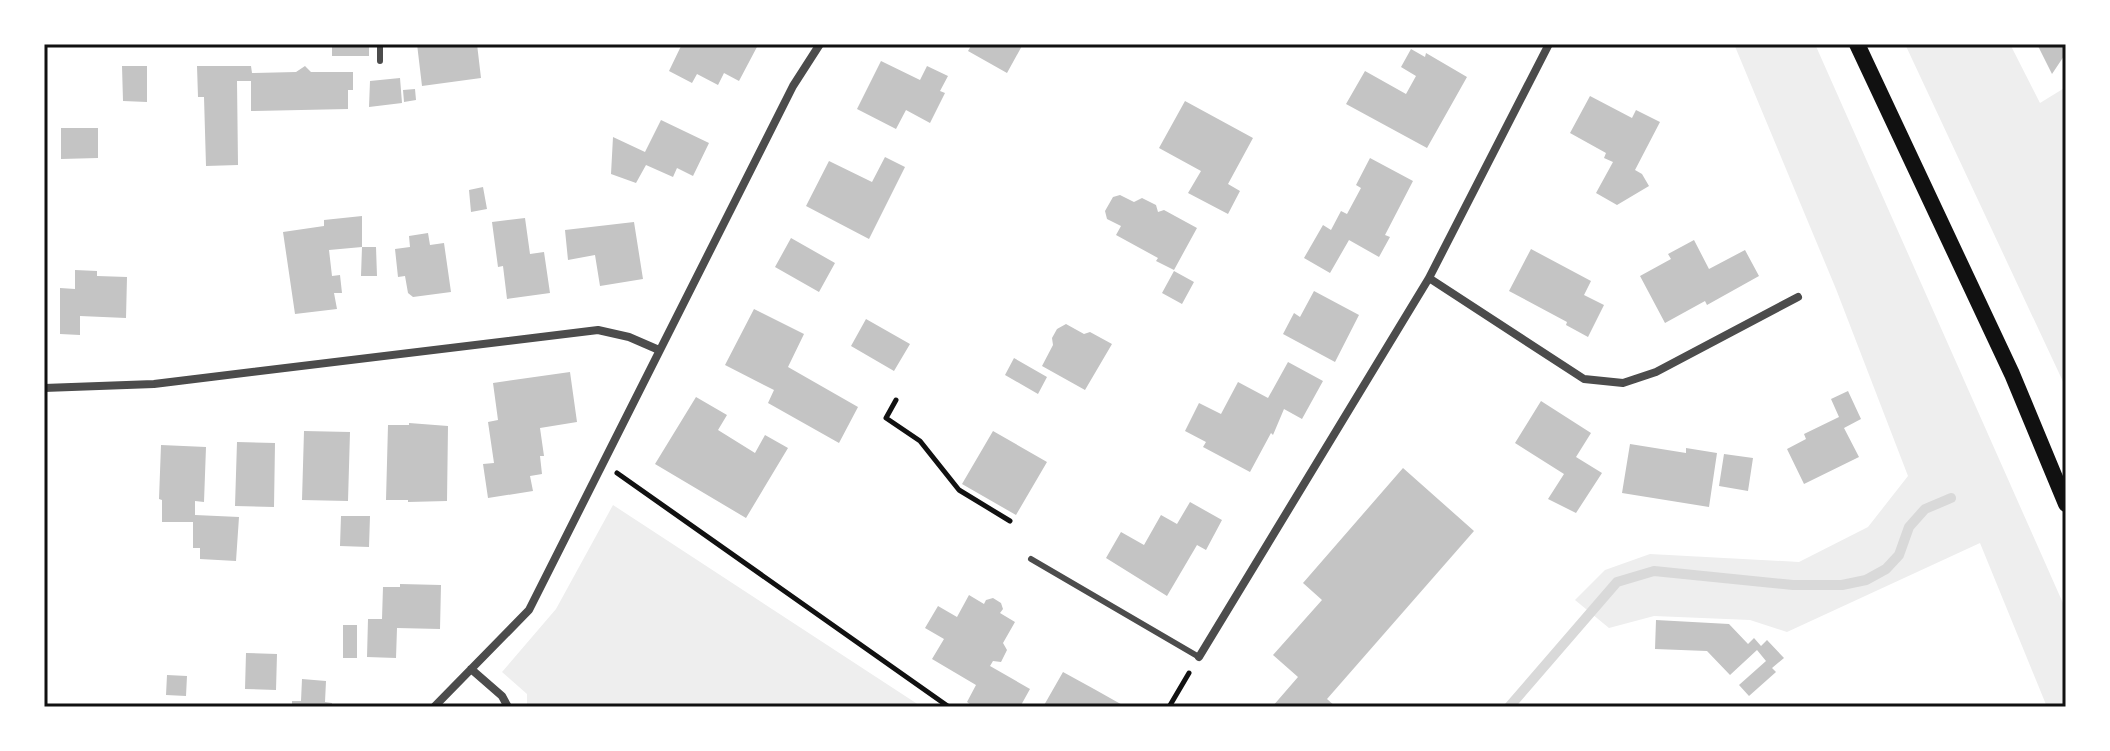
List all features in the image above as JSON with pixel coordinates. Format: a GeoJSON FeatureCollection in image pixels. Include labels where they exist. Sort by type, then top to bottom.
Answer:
{"type":"FeatureCollection","features":[{"type":"Feature","properties":{"kind":"main road"},"geometry":{"type":"LineString","coordinates":[[1857,44],[2012,374],[2066,504]]}},
{"type":"Feature","properties":{"kind":"street"},"geometry":{"type":"LineString","coordinates":[[434,707],[529,610],[793,86],[820,44]]}},
{"type":"Feature","properties":{"kind":"street"},"geometry":{"type":"LineString","coordinates":[[1199,657],[1429,278],[1549,44]]}},
{"type":"Feature","properties":{"kind":"street"},"geometry":{"type":"LineString","coordinates":[[1429,278],[1584,379],[1623,383],[1656,372],[1798,297]]}},
{"type":"Feature","properties":{"kind":"street"},"geometry":{"type":"LineString","coordinates":[[44,388],[154,384],[598,330],[629,337],[659,350]]}},
{"type":"Feature","properties":{"kind":"street"},"geometry":{"type":"LineString","coordinates":[[471,669],[502,696],[508,707]]}},
{"type":"Feature","properties":{"kind":"lane"},"geometry":{"type":"LineString","coordinates":[[380,44],[380,61]]}},
{"type":"Feature","properties":{"kind":"lane"},"geometry":{"type":"LineString","coordinates":[[1031,559],[1199,657]]}},
{"type":"Feature","properties":{"kind":"path"},"geometry":{"type":"LineString","coordinates":[[896,400],[886,418],[920,441],[959,490],[1010,521]]}},
{"type":"Feature","properties":{"kind":"path"},"geometry":{"type":"LineString","coordinates":[[603,465],[626,478],[949,707]]}},
{"type":"Feature","properties":{"kind":"path"},"geometry":{"type":"LineString","coordinates":[[1169,707],[1199,657]]}},
{"type":"Feature","properties":{"kind":"shaded area"},"geometry":{"type":"Polygon","coordinates":[[[1734,44],[1815,44],[2066,610],[2066,707],[2047,707],[1980,543],[1787,632],[1750,620],[1654,616],[1609,628],[1575,600],[1605,570],[1650,554],[1799,562],[1868,527],[1908,476],[1836,289],[1734,44]]]}},
{"type":"Feature","properties":{"kind":"shaded area"},"geometry":{"type":"Polygon","coordinates":[[[1905,44],[2010,44],[2040,103],[2066,87],[2066,388],[1905,44]]]}},
{"type":"Feature","properties":{"kind":"shaded area"},"geometry":{"type":"Polygon","coordinates":[[[613,505],[922,707],[527,707],[527,694],[502,672],[556,609],[613,505]]]}},
{"type":"Feature","properties":{"kind":"building"},"geometry":{"type":"Polygon","coordinates":[[[332,44],[369,44],[369,56],[332,56],[332,44]]]}},
{"type":"Feature","properties":{"kind":"building"},"geometry":{"type":"Polygon","coordinates":[[[417,44],[477,44],[481,78],[422,86],[417,44]]]}},
{"type":"Feature","properties":{"kind":"building"},"geometry":{"type":"Polygon","coordinates":[[[682,44],[758,45],[739,81],[724,73],[718,85],[697,74],[692,83],[669,71],[682,44]]]}},
{"type":"Feature","properties":{"kind":"building"},"geometry":{"type":"Polygon","coordinates":[[[972,44],[1023,44],[1007,73],[968,51],[972,44]]]}},
{"type":"Feature","properties":{"kind":"building"},"geometry":{"type":"Polygon","coordinates":[[[2037,44],[2066,44],[2066,53],[2052,74],[2037,44]]]}},
{"type":"Feature","properties":{"kind":"building"},"geometry":{"type":"Polygon","coordinates":[[[1411,49],[1425,57],[1426,53],[1467,77],[1427,148],[1346,104],[1365,71],[1406,94],[1416,76],[1401,67],[1411,49]]]}},
{"type":"Feature","properties":{"kind":"building"},"geometry":{"type":"Polygon","coordinates":[[[881,61],[920,80],[927,66],[948,76],[940,91],[945,93],[930,123],[906,110],[896,129],[857,109],[881,61]]]}},
{"type":"Feature","properties":{"kind":"building"},"geometry":{"type":"Polygon","coordinates":[[[122,66],[147,66],[147,102],[123,101],[122,66]]]}},
{"type":"Feature","properties":{"kind":"building"},"geometry":{"type":"Polygon","coordinates":[[[197,66],[251,66],[252,73],[296,72],[305,66],[311,72],[353,72],[353,90],[348,90],[348,109],[251,111],[251,81],[237,81],[238,165],[206,166],[204,97],[198,97],[197,66]]]}},
{"type":"Feature","properties":{"kind":"building"},"geometry":{"type":"Polygon","coordinates":[[[400,78],[402,103],[369,107],[370,81],[400,78]]]}},
{"type":"Feature","properties":{"kind":"building"},"geometry":{"type":"Polygon","coordinates":[[[415,89],[416,100],[404,102],[403,90],[415,89]]]}},
{"type":"Feature","properties":{"kind":"building"},"geometry":{"type":"Polygon","coordinates":[[[1590,96],[1632,118],[1636,110],[1660,122],[1635,170],[1642,174],[1649,186],[1617,205],[1596,193],[1613,162],[1604,158],[1606,153],[1570,133],[1590,96]]]}},
{"type":"Feature","properties":{"kind":"building"},"geometry":{"type":"Polygon","coordinates":[[[1185,101],[1253,138],[1228,184],[1240,191],[1228,214],[1188,193],[1201,171],[1159,148],[1185,101]]]}},
{"type":"Feature","properties":{"kind":"building"},"geometry":{"type":"Polygon","coordinates":[[[661,120],[709,143],[693,176],[677,168],[673,177],[646,165],[636,183],[611,174],[613,137],[645,152],[661,120]]]}},
{"type":"Feature","properties":{"kind":"building"},"geometry":{"type":"Polygon","coordinates":[[[61,128],[98,128],[98,158],[61,159],[61,128]]]}},
{"type":"Feature","properties":{"kind":"building"},"geometry":{"type":"Polygon","coordinates":[[[885,157],[905,167],[869,239],[806,206],[829,161],[872,182],[885,157]]]}},
{"type":"Feature","properties":{"kind":"building"},"geometry":{"type":"Polygon","coordinates":[[[1370,158],[1413,181],[1385,235],[1390,237],[1379,257],[1349,240],[1330,273],[1304,258],[1323,225],[1331,230],[1341,211],[1347,214],[1361,188],[1356,185],[1370,158]]]}},
{"type":"Feature","properties":{"kind":"building"},"geometry":{"type":"Polygon","coordinates":[[[483,187],[487,209],[471,212],[469,190],[483,187]]]}},
{"type":"Feature","properties":{"kind":"building"},"geometry":{"type":"Polygon","coordinates":[[[1120,195],[1134,202],[1142,198],[1156,205],[1158,212],[1164,210],[1197,228],[1174,270],[1116,235],[1121,226],[1107,219],[1105,211],[1113,197],[1120,195]]]}},
{"type":"Feature","properties":{"kind":"building"},"geometry":{"type":"Polygon","coordinates":[[[362,216],[362,247],[329,250],[332,276],[340,275],[342,293],[334,293],[337,309],[295,314],[283,232],[324,226],[324,220],[362,216]]]}},
{"type":"Feature","properties":{"kind":"building"},"geometry":{"type":"Polygon","coordinates":[[[525,218],[530,254],[544,252],[550,293],[507,299],[503,266],[498,267],[492,222],[525,218]]]}},
{"type":"Feature","properties":{"kind":"building"},"geometry":{"type":"Polygon","coordinates":[[[634,222],[643,279],[600,286],[595,255],[568,260],[565,230],[634,222]]]}},
{"type":"Feature","properties":{"kind":"building"},"geometry":{"type":"Polygon","coordinates":[[[428,233],[430,245],[444,243],[451,292],[413,297],[408,293],[405,276],[398,277],[395,249],[410,247],[409,236],[428,233]]]}},
{"type":"Feature","properties":{"kind":"building"},"geometry":{"type":"Polygon","coordinates":[[[791,238],[835,263],[819,292],[775,267],[791,238]]]}},
{"type":"Feature","properties":{"kind":"building"},"geometry":{"type":"Polygon","coordinates":[[[1694,240],[1709,269],[1745,250],[1759,276],[1707,305],[1705,301],[1665,323],[1640,276],[1671,259],[1668,254],[1694,240]]]}},
{"type":"Feature","properties":{"kind":"building"},"geometry":{"type":"Polygon","coordinates":[[[362,247],[376,247],[377,276],[361,276],[362,247]]]}},
{"type":"Feature","properties":{"kind":"building"},"geometry":{"type":"Polygon","coordinates":[[[1531,249],[1591,281],[1584,295],[1604,305],[1588,337],[1509,291],[1531,249]]]}},
{"type":"Feature","properties":{"kind":"building"},"geometry":{"type":"Polygon","coordinates":[[[75,270],[97,271],[97,276],[127,277],[126,318],[80,316],[80,335],[60,334],[60,288],[75,289],[75,270]]]}},
{"type":"Feature","properties":{"kind":"building"},"geometry":{"type":"Polygon","coordinates":[[[1174,271],[1194,282],[1182,304],[1162,293],[1174,271]]]}},
{"type":"Feature","properties":{"kind":"building"},"geometry":{"type":"Polygon","coordinates":[[[1314,291],[1359,315],[1335,362],[1283,334],[1294,313],[1300,317],[1314,291]]]}},
{"type":"Feature","properties":{"kind":"building"},"geometry":{"type":"Polygon","coordinates":[[[754,309],[804,334],[788,367],[858,407],[839,443],[768,403],[774,390],[725,365],[754,309]]]}},
{"type":"Feature","properties":{"kind":"building"},"geometry":{"type":"Polygon","coordinates":[[[866,319],[910,344],[894,371],[851,346],[866,319]]]}},
{"type":"Feature","properties":{"kind":"building"},"geometry":{"type":"Polygon","coordinates":[[[1066,324],[1112,344],[1085,390],[1042,366],[1057,329],[1066,324]]]}},
{"type":"Feature","properties":{"kind":"building"},"geometry":{"type":"Polygon","coordinates":[[[1014,358],[1047,377],[1038,394],[1005,375],[1014,358]]]}},
{"type":"Feature","properties":{"kind":"building"},"geometry":{"type":"Polygon","coordinates":[[[1288,362],[1323,381],[1302,419],[1284,409],[1273,435],[1271,433],[1250,472],[1203,447],[1206,442],[1185,431],[1199,403],[1221,414],[1238,382],[1268,398],[1288,362]]]}},
{"type":"Feature","properties":{"kind":"building"},"geometry":{"type":"Polygon","coordinates":[[[570,372],[577,422],[540,428],[544,456],[540,456],[542,474],[530,476],[533,491],[488,498],[483,464],[494,463],[488,422],[498,420],[493,383],[570,372]]]}},
{"type":"Feature","properties":{"kind":"building"},"geometry":{"type":"Polygon","coordinates":[[[1848,391],[1861,419],[1844,428],[1859,457],[1804,484],[1787,449],[1806,439],[1804,434],[1839,417],[1831,399],[1848,391]]]}},
{"type":"Feature","properties":{"kind":"building"},"geometry":{"type":"Polygon","coordinates":[[[696,397],[727,415],[718,430],[755,453],[765,435],[788,448],[746,518],[655,464],[696,397]]]}},
{"type":"Feature","properties":{"kind":"building"},"geometry":{"type":"Polygon","coordinates":[[[1541,401],[1591,433],[1576,457],[1602,473],[1576,513],[1548,499],[1564,474],[1515,443],[1541,401]]]}},
{"type":"Feature","properties":{"kind":"building"},"geometry":{"type":"Polygon","coordinates":[[[388,425],[448,426],[447,501],[386,500],[388,425]]]}},
{"type":"Feature","properties":{"kind":"building"},"geometry":{"type":"Polygon","coordinates":[[[304,431],[350,432],[348,501],[302,500],[304,431]]]}},
{"type":"Feature","properties":{"kind":"building"},"geometry":{"type":"Polygon","coordinates":[[[993,431],[1047,462],[1016,515],[962,484],[993,431]]]}},
{"type":"Feature","properties":{"kind":"building"},"geometry":{"type":"Polygon","coordinates":[[[237,442],[275,443],[274,507],[235,506],[237,442]]]}},
{"type":"Feature","properties":{"kind":"building"},"geometry":{"type":"Polygon","coordinates":[[[1630,444],[1686,453],[1686,448],[1717,453],[1709,507],[1622,493],[1630,444]]]}},
{"type":"Feature","properties":{"kind":"building"},"geometry":{"type":"Polygon","coordinates":[[[161,445],[206,447],[204,502],[195,501],[195,515],[239,517],[236,561],[200,559],[200,548],[193,548],[193,522],[162,522],[162,500],[159,499],[161,445]]]}},
{"type":"Feature","properties":{"kind":"building"},"geometry":{"type":"Polygon","coordinates":[[[1724,454],[1753,458],[1748,491],[1719,486],[1724,454]]]}},
{"type":"Feature","properties":{"kind":"building"},"geometry":{"type":"Polygon","coordinates":[[[1403,468],[1474,531],[1327,699],[1336,707],[1272,707],[1298,677],[1273,655],[1322,600],[1303,583],[1403,468]]]}},
{"type":"Feature","properties":{"kind":"building"},"geometry":{"type":"Polygon","coordinates":[[[1190,502],[1222,520],[1206,550],[1197,545],[1167,596],[1106,558],[1121,532],[1144,545],[1161,515],[1177,524],[1190,502]]]}},
{"type":"Feature","properties":{"kind":"building"},"geometry":{"type":"Polygon","coordinates":[[[341,516],[370,516],[369,547],[340,546],[341,516]]]}},
{"type":"Feature","properties":{"kind":"building"},"geometry":{"type":"Polygon","coordinates":[[[400,584],[441,585],[440,629],[397,628],[396,658],[367,657],[368,619],[382,619],[383,587],[400,587],[400,584]]]}},
{"type":"Feature","properties":{"kind":"building"},"geometry":{"type":"Polygon","coordinates":[[[969,595],[984,604],[993,598],[1001,603],[1003,609],[1000,613],[1015,622],[1003,643],[1007,650],[1001,662],[993,661],[990,666],[1030,689],[1020,707],[974,707],[967,702],[976,685],[932,659],[944,639],[925,628],[938,606],[957,617],[969,595]]]}},
{"type":"Feature","properties":{"kind":"building"},"geometry":{"type":"Polygon","coordinates":[[[1656,620],[1729,624],[1748,644],[1754,638],[1761,646],[1767,640],[1784,658],[1772,668],[1776,672],[1749,696],[1739,685],[1766,661],[1757,650],[1730,675],[1707,651],[1655,649],[1656,620]]]}},
{"type":"Feature","properties":{"kind":"building"},"geometry":{"type":"Polygon","coordinates":[[[343,625],[357,625],[357,658],[343,658],[343,625]]]}},
{"type":"Feature","properties":{"kind":"building"},"geometry":{"type":"Polygon","coordinates":[[[246,653],[277,654],[276,690],[245,689],[246,653]]]}},
{"type":"Feature","properties":{"kind":"building"},"geometry":{"type":"Polygon","coordinates":[[[1063,672],[1094,689],[1126,707],[1043,707],[1063,672]]]}},
{"type":"Feature","properties":{"kind":"building"},"geometry":{"type":"Polygon","coordinates":[[[167,675],[187,676],[186,696],[166,695],[167,675]]]}},
{"type":"Feature","properties":{"kind":"building"},"geometry":{"type":"Polygon","coordinates":[[[302,679],[326,681],[325,702],[332,703],[332,707],[292,707],[292,701],[301,701],[302,679]]]}},
{"type":"Feature","properties":{"kind":"waterway"},"geometry":{"type":"LineString","coordinates":[[1509,707],[1617,582],[1654,571],[1793,585],[1842,585],[1866,580],[1886,569],[1899,555],[1909,527],[1925,509],[1951,498]]}}]}
